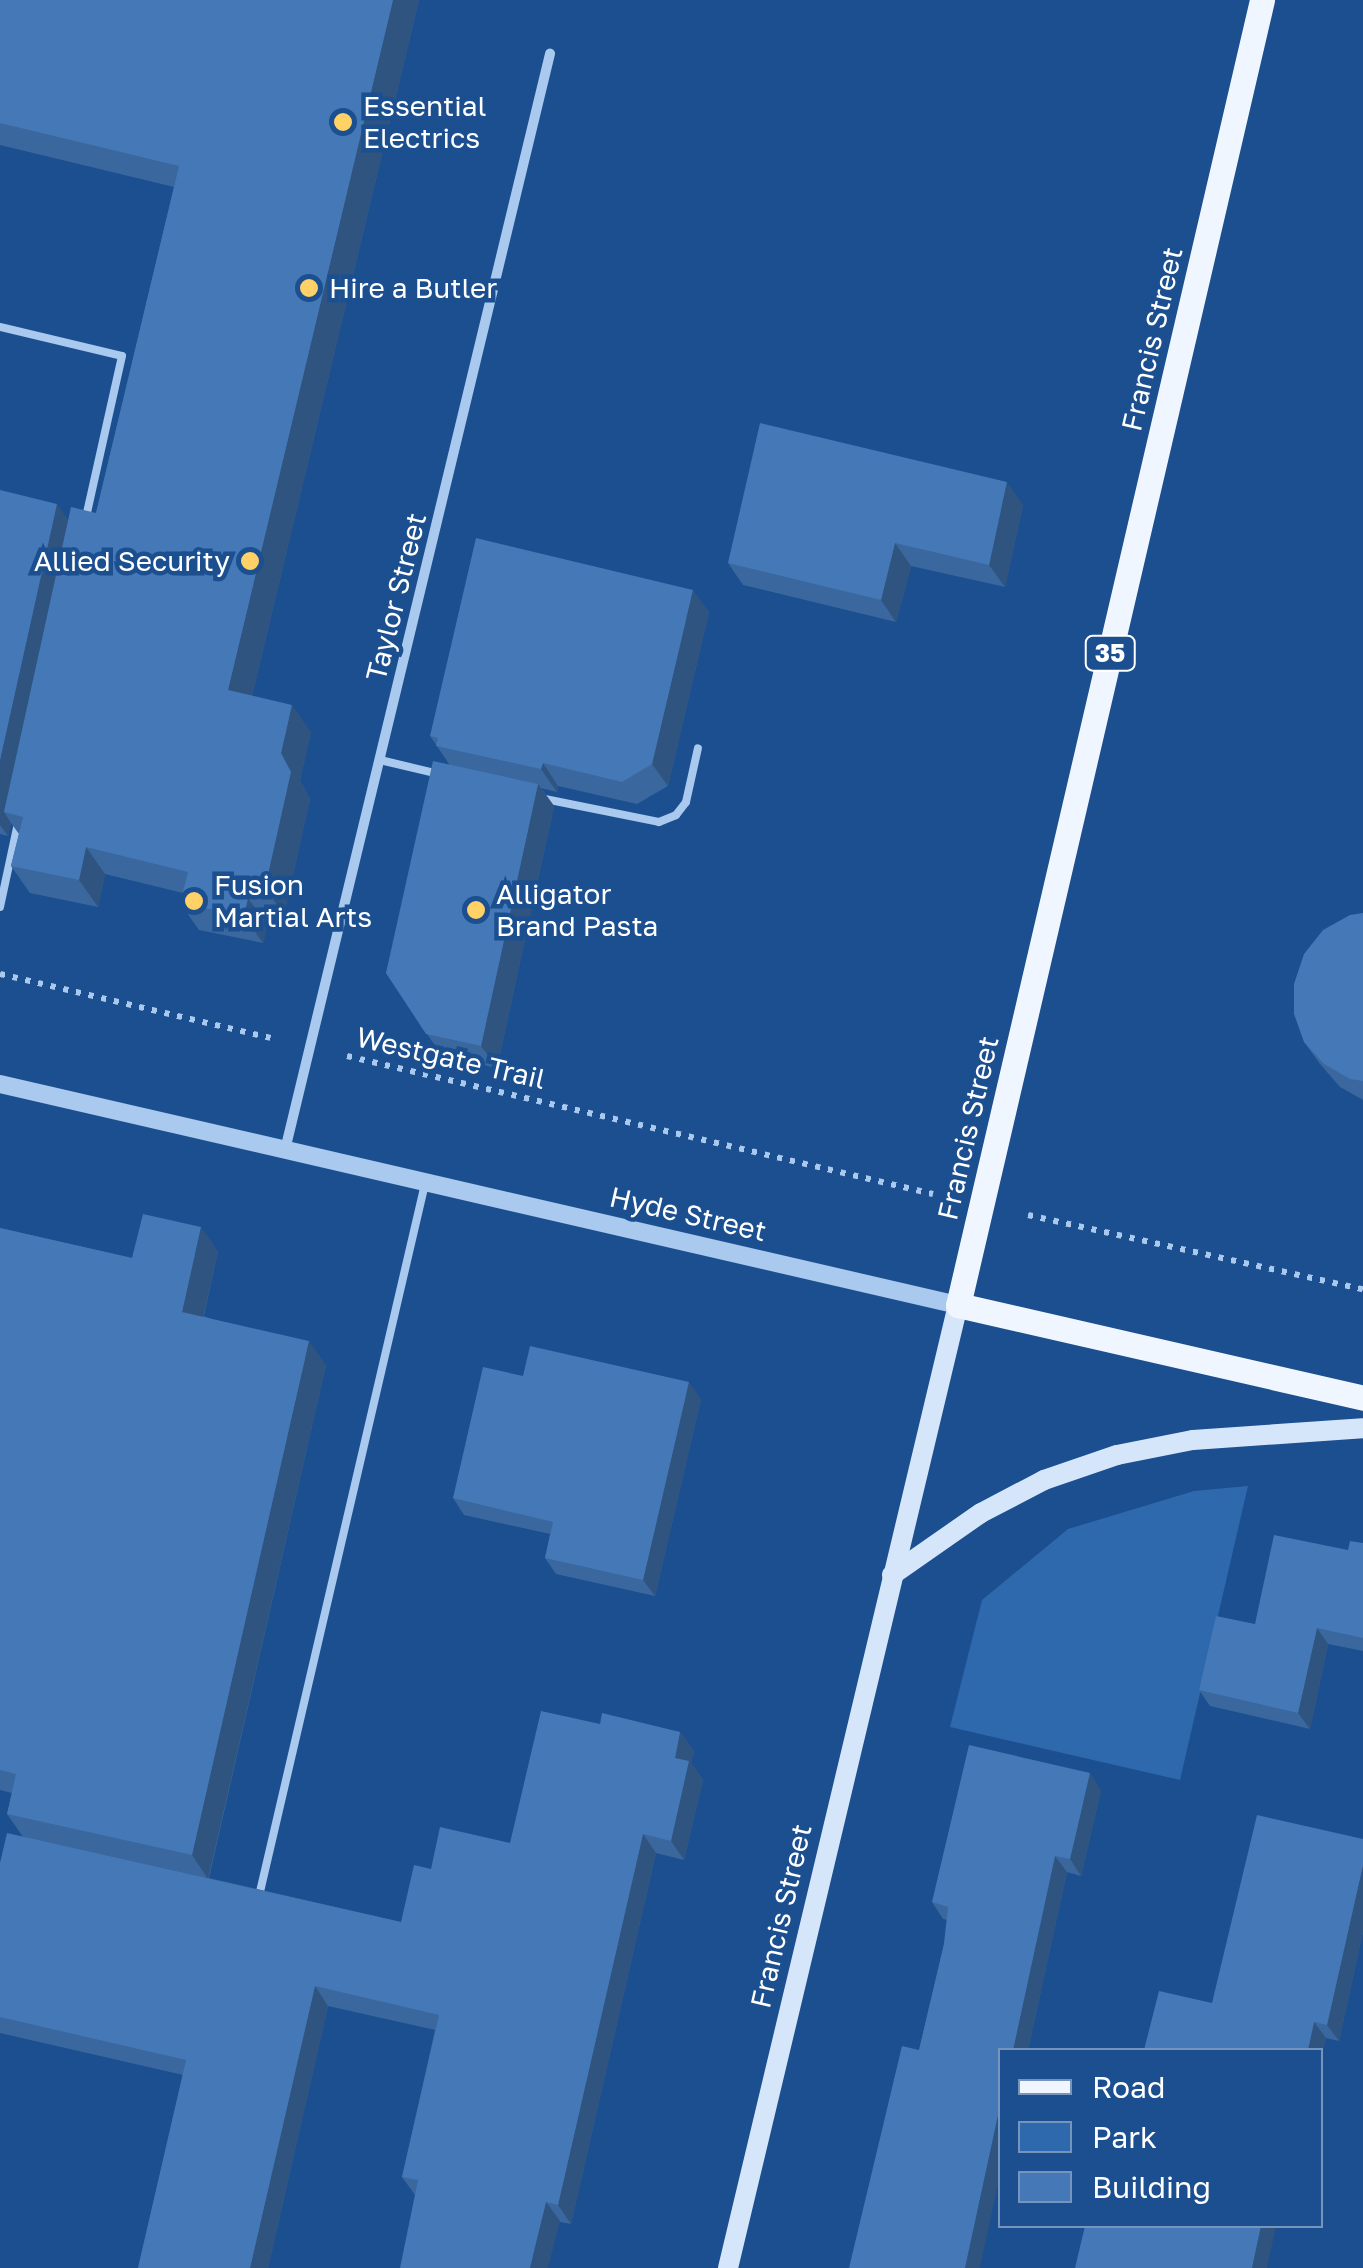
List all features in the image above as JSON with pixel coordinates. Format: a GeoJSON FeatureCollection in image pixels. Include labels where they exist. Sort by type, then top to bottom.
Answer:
{"type":"FeatureCollection","features":[{"type":"Feature","properties":{"kind":"main road","name":"Francis Street"},"geometry":{"type":"LineString","coordinates":[[728,2268],[958,1305],[1262,0]]}},
{"type":"Feature","properties":{"kind":"main road","name":"Hyde Street"},"geometry":{"type":"LineString","coordinates":[[958,1305],[1363,1398]]}},
{"type":"Feature","properties":{"kind":"main road"},"geometry":{"type":"LineString","coordinates":[[892,1575],[981,1513],[1044,1480],[1117,1455],[1192,1440],[1363,1428]]}},
{"type":"Feature","properties":{"kind":"street","name":"Taylor Street"},"geometry":{"type":"LineString","coordinates":[[285,1151],[550,54]]}},
{"type":"Feature","properties":{"kind":"street","name":"Hyde Street"},"geometry":{"type":"LineString","coordinates":[[0,1084],[958,1305]]}},
{"type":"Feature","properties":{"kind":"lane"},"geometry":{"type":"LineString","coordinates":[[0,327],[122,356],[84,527]]}},
{"type":"Feature","properties":{"kind":"lane"},"geometry":{"type":"LineString","coordinates":[[526,794],[659,822],[676,815],[686,802],[698,748]]}},
{"type":"Feature","properties":{"kind":"lane"},"geometry":{"type":"LineString","coordinates":[[380,760],[453,777]]}},
{"type":"Feature","properties":{"kind":"lane"},"geometry":{"type":"LineString","coordinates":[[0,907],[21,812]]}},
{"type":"Feature","properties":{"kind":"lane"},"geometry":{"type":"LineString","coordinates":[[240,1894],[258,1898],[425,1184]]}},
{"type":"Feature","properties":{"kind":"path","name":"Westgate Trail"},"geometry":{"type":"LineString","coordinates":[[0,974],[891,1184]]}},
{"type":"Feature","properties":{"kind":"path"},"geometry":{"type":"LineString","coordinates":[[1063,1223],[1363,1290]]}},
{"type":"Feature","properties":{"kind":"green space"},"geometry":{"type":"Polygon","coordinates":[[[1248,1486],[1180,1780],[950,1727],[982,1600],[1068,1529],[1194,1491],[1248,1486]]]}},
{"type":"Feature","properties":{"kind":"building"},"geometry":{"type":"Polygon","coordinates":[[[0,0],[393,0],[228,690],[292,705],[281,753],[291,772],[265,888],[248,898],[244,916],[180,903],[188,872],[86,847],[79,880],[11,866],[23,817],[4,812],[71,507],[96,513],[179,166],[0,123],[0,0]]]}},
{"type":"Feature","properties":{"kind":"building"},"geometry":{"type":"Polygon","coordinates":[[[760,423],[1007,482],[989,565],[895,543],[881,600],[728,563],[760,423]]]}},
{"type":"Feature","properties":{"kind":"building"},"geometry":{"type":"Polygon","coordinates":[[[0,490],[57,504],[0,760],[0,490]]]}},
{"type":"Feature","properties":{"kind":"building"},"geometry":{"type":"Polygon","coordinates":[[[476,538],[693,590],[652,764],[622,782],[543,763],[541,769],[436,746],[438,738],[430,736],[476,538]]]}},
{"type":"Feature","properties":{"kind":"building","name":"Alligator Brand Pasta"},"geometry":{"type":"Polygon","coordinates":[[[433,761],[538,784],[481,1046],[426,1034],[386,973],[433,761]]]}},
{"type":"Feature","properties":{"kind":"building"},"geometry":{"type":"Polygon","coordinates":[[[1363,913],[1363,1081],[1350,1079],[1324,1064],[1304,1042],[1294,1014],[1294,984],[1304,954],[1323,930],[1350,915],[1363,913]]]}},
{"type":"Feature","properties":{"kind":"building"},"geometry":{"type":"Polygon","coordinates":[[[143,1214],[201,1227],[182,1312],[309,1341],[192,1855],[7,1814],[16,1774],[0,1770],[0,1228],[132,1258],[143,1214]]]}},
{"type":"Feature","properties":{"kind":"building"},"geometry":{"type":"Polygon","coordinates":[[[530,1346],[689,1382],[643,1580],[545,1558],[553,1522],[453,1498],[483,1367],[523,1376],[530,1346]]]}},
{"type":"Feature","properties":{"kind":"building"},"geometry":{"type":"Polygon","coordinates":[[[1274,1535],[1348,1550],[1350,1541],[1363,1543],[1363,1638],[1317,1628],[1298,1713],[1199,1690],[1216,1616],[1255,1624],[1274,1535]]]}},
{"type":"Feature","properties":{"kind":"building"},"geometry":{"type":"Polygon","coordinates":[[[541,1711],[600,1724],[602,1713],[680,1732],[675,1758],[689,1761],[671,1841],[643,1834],[558,2205],[546,2202],[530,2268],[400,2268],[418,2180],[402,2177],[439,2015],[315,1986],[250,2268],[138,2268],[186,2060],[0,2017],[0,1863],[7,1833],[401,1922],[414,1865],[431,1869],[440,1827],[510,1843],[541,1711]]]}},
{"type":"Feature","properties":{"kind":"building"},"geometry":{"type":"Polygon","coordinates":[[[969,1745],[1090,1773],[1070,1859],[1055,1856],[1013,2048],[998,2048],[998,2115],[965,2268],[849,2268],[902,2046],[919,2050],[944,1944],[948,1907],[932,1902],[969,1745]]]}},
{"type":"Feature","properties":{"kind":"building"},"geometry":{"type":"Polygon","coordinates":[[[1257,1815],[1363,1839],[1363,1865],[1327,2025],[1314,2022],[1308,2048],[1145,2048],[1159,1991],[1212,2003],[1257,1815]]]}},
{"type":"Feature","properties":{"kind":"building"},"geometry":{"type":"Polygon","coordinates":[[[1085,2228],[1261,2228],[1252,2268],[1075,2268],[1085,2228]]]}},
{"type":"Feature","properties":{"kind":"place","name":"Essential Electrics"},"geometry":{"type":"Point","coordinates":[343,122]}},
{"type":"Feature","properties":{"kind":"place","name":"Hire a Butler"},"geometry":{"type":"Point","coordinates":[309,288]}},
{"type":"Feature","properties":{"kind":"place","name":"Allied Security"},"geometry":{"type":"Point","coordinates":[250,561]}},
{"type":"Feature","properties":{"kind":"place","name":"Fusion Martial Arts"},"geometry":{"type":"Point","coordinates":[194,901]}},
{"type":"Feature","properties":{"kind":"place","name":"Alligator Brand Pasta"},"geometry":{"type":"Point","coordinates":[476,910]}}]}
